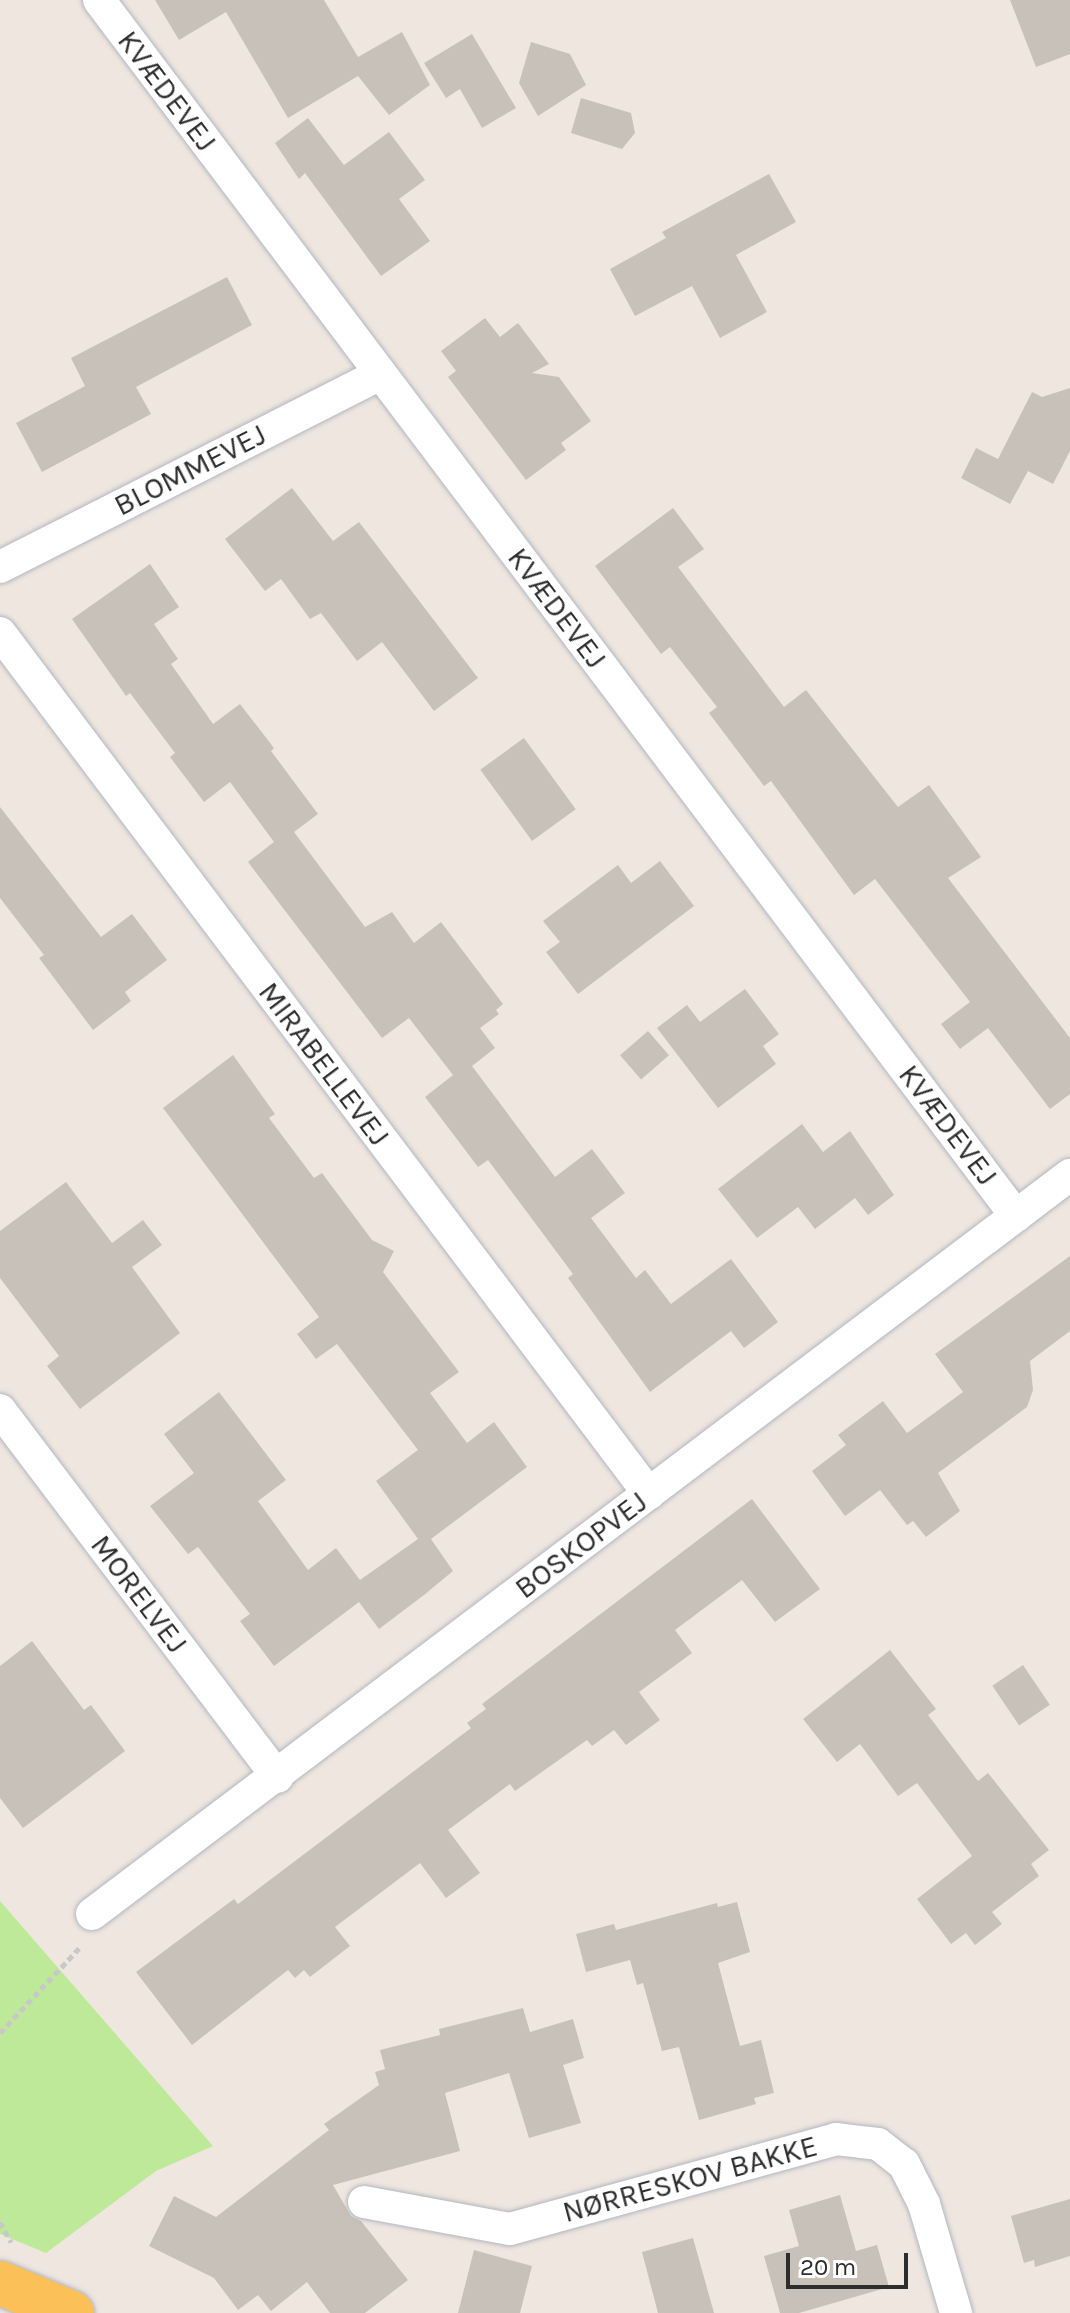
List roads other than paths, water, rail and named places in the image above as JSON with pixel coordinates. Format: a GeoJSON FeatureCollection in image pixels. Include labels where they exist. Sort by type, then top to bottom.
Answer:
{"type":"FeatureCollection","features":[{"type":"Feature","properties":{"kind":"main road"},"geometry":{"type":"LineString","coordinates":[[0,2283],[72,2313]]}},
{"type":"Feature","properties":{"kind":"street","name":"KVÆDEVEJ"},"geometry":{"type":"LineString","coordinates":[[99,0],[1016,1216]]}},
{"type":"Feature","properties":{"kind":"street","name":"BLOMMEVEJ"},"geometry":{"type":"LineString","coordinates":[[0,567],[380,374]]}},
{"type":"Feature","properties":{"kind":"street","name":"MIRABELLEVEJ"},"geometry":{"type":"LineString","coordinates":[[0,633],[649,1494]]}},
{"type":"Feature","properties":{"kind":"street","name":"BOSKOPVEJ"},"geometry":{"type":"LineString","coordinates":[[92,1914],[278,1777],[1070,1175]]}},
{"type":"Feature","properties":{"kind":"street","name":"MORELVEJ"},"geometry":{"type":"LineString","coordinates":[[0,1410],[278,1777]]}},
{"type":"Feature","properties":{"kind":"street","name":"NØRRESKOV BAKKE"},"geometry":{"type":"LineString","coordinates":[[364,2202],[510,2229],[836,2139],[878,2144],[904,2164],[924,2204],[956,2313]]}}]}
